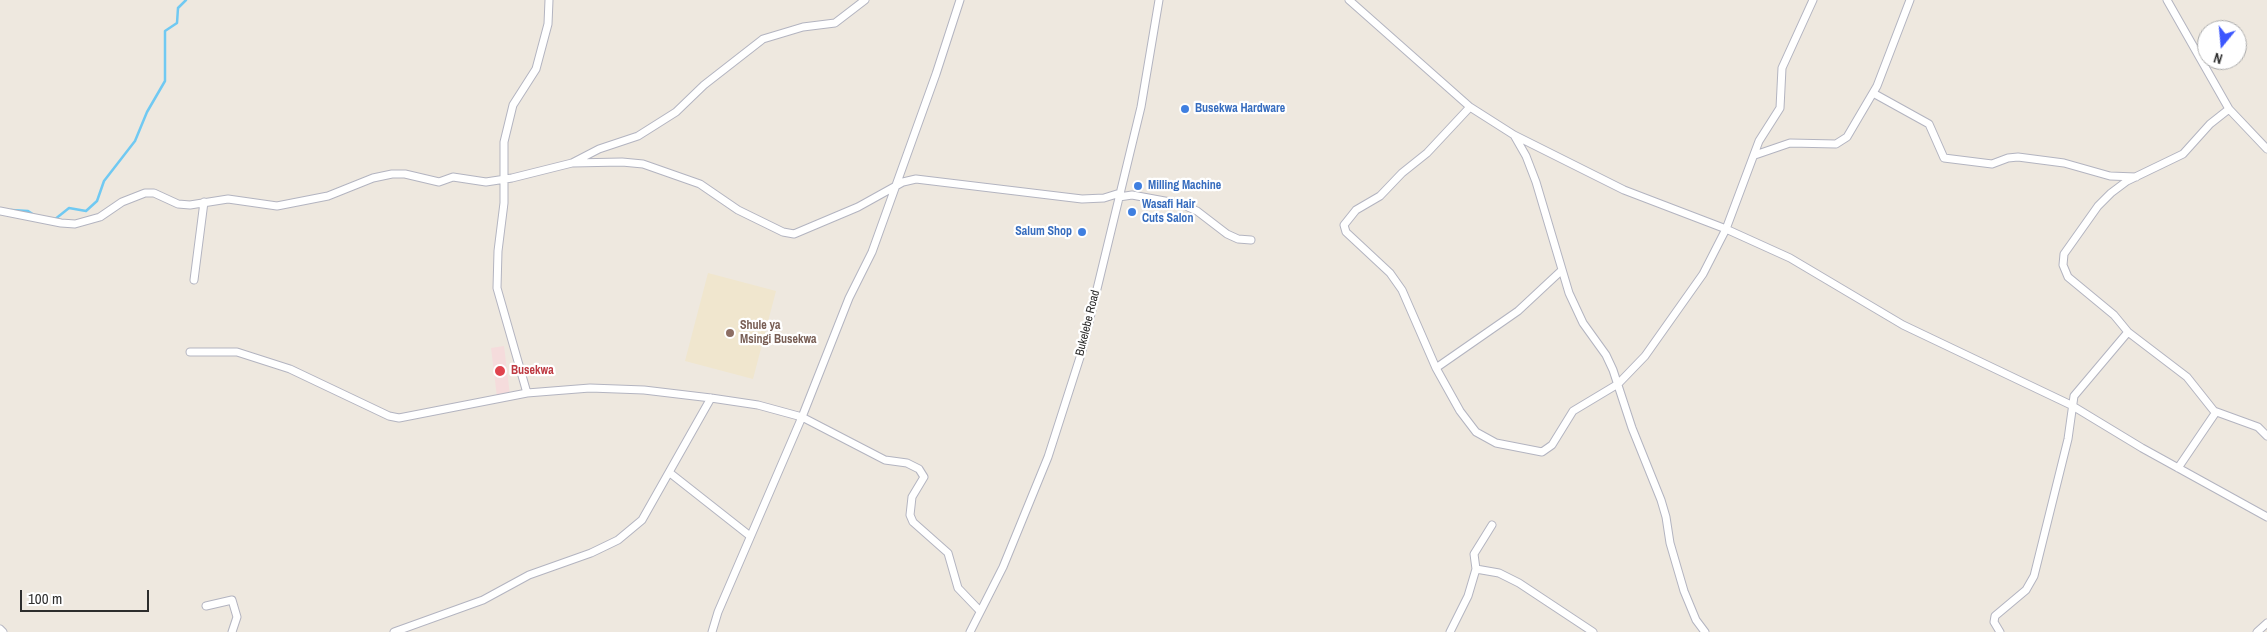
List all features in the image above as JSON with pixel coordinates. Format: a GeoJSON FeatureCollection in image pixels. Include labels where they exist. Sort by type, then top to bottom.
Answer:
{"type":"FeatureCollection","features":[{"type":"Feature","properties":{"kind":"street"},"geometry":{"type":"LineString","coordinates":[[527,393],[497,288],[498,252],[504,203],[505,130],[513,105],[536,69],[548,24],[549,0]]}},
{"type":"Feature","properties":{"kind":"street"},"geometry":{"type":"LineString","coordinates":[[572,163],[599,149],[638,136],[681,109],[704,85],[763,39],[803,27],[835,23],[865,0]]}},
{"type":"Feature","properties":{"kind":"street"},"geometry":{"type":"LineString","coordinates":[[712,632],[750,536],[802,417],[845,307],[867,264],[936,74],[960,0]]}},
{"type":"Feature","properties":{"kind":"street","name":"Bukelebe Road"},"geometry":{"type":"LineString","coordinates":[[970,632],[1003,567],[1051,449],[1082,351],[1141,107],[1159,0]]}},
{"type":"Feature","properties":{"kind":"street"},"geometry":{"type":"LineString","coordinates":[[1349,0],[1470,107],[1514,135],[1624,190],[1726,229],[1790,258],[1910,328],[2071,404],[2178,468],[2267,517]]}},
{"type":"Feature","properties":{"kind":"street"},"geometry":{"type":"LineString","coordinates":[[1470,107],[1424,155],[1402,173],[1380,196],[1356,210],[1344,225],[1346,232],[1390,272],[1402,290],[1436,368],[1460,412],[1476,432],[1496,443],[1534,452],[1542,452],[1548,449],[1573,411],[1618,384],[1655,344],[1703,274],[1726,229],[1762,136],[1780,108],[1784,63],[1812,0]]}},
{"type":"Feature","properties":{"kind":"street"},"geometry":{"type":"LineString","coordinates":[[1755,155],[1790,144],[1826,145],[1840,142],[1847,137],[1873,93],[1890,56],[1910,0]]}},
{"type":"Feature","properties":{"kind":"street"},"geometry":{"type":"LineString","coordinates":[[2167,0],[2229,109],[2267,149]]}},
{"type":"Feature","properties":{"kind":"street"},"geometry":{"type":"LineString","coordinates":[[1873,93],[1929,124],[1944,158],[1967,163],[1992,164],[2008,158],[2018,157],[2064,163],[2110,176],[2137,177]]}},
{"type":"Feature","properties":{"kind":"street"},"geometry":{"type":"LineString","coordinates":[[2229,109],[2210,124],[2183,154],[2137,177],[2111,193],[2098,206],[2064,254],[2063,259],[2065,273],[2068,277],[2114,315],[2128,332],[2187,377],[2216,412],[2258,427],[2267,436]]}},
{"type":"Feature","properties":{"kind":"street"},"geometry":{"type":"LineString","coordinates":[[1514,135],[1526,156],[1536,182],[1575,307],[1606,355],[1618,384],[1632,428],[1661,500],[1670,543],[1684,591],[1696,620],[1705,632]]}},
{"type":"Feature","properties":{"kind":"street"},"geometry":{"type":"LineString","coordinates":[[0,211],[61,224],[75,224],[100,218],[122,202],[144,193],[154,193],[178,204],[190,205],[228,200],[254,205],[291,205],[328,196],[373,178],[398,173],[439,182],[453,177],[486,182],[503,180],[572,163],[633,162],[700,184],[738,210],[783,232],[794,234],[858,207],[894,187],[916,179],[1082,199],[1132,195],[1181,204],[1191,208],[1227,234],[1238,239],[1251,240]]}},
{"type":"Feature","properties":{"kind":"street"},"geometry":{"type":"LineString","coordinates":[[194,280],[204,202]]}},
{"type":"Feature","properties":{"kind":"street"},"geometry":{"type":"LineString","coordinates":[[1436,368],[1518,311],[1562,270]]}},
{"type":"Feature","properties":{"kind":"street"},"geometry":{"type":"LineString","coordinates":[[2000,632],[1994,622],[1994,616],[2022,593],[2034,576],[2068,439],[2073,414],[2071,404],[2074,396],[2128,332]]}},
{"type":"Feature","properties":{"kind":"street"},"geometry":{"type":"LineString","coordinates":[[190,352],[237,352],[290,370],[389,416],[399,418],[527,393],[590,388],[644,390],[711,398],[758,406],[802,417],[885,460],[907,463],[919,468],[924,477],[912,498],[910,516],[913,522],[948,552],[958,588],[980,611]]}},
{"type":"Feature","properties":{"kind":"street"},"geometry":{"type":"LineString","coordinates":[[394,632],[483,600],[529,575],[591,553],[618,540],[642,520],[711,398]]}},
{"type":"Feature","properties":{"kind":"street"},"geometry":{"type":"LineString","coordinates":[[2178,468],[2216,412]]}},
{"type":"Feature","properties":{"kind":"street"},"geometry":{"type":"LineString","coordinates":[[670,473],[750,536]]}},
{"type":"Feature","properties":{"kind":"street"},"geometry":{"type":"LineString","coordinates":[[1450,632],[1468,596],[1476,569],[1474,554],[1492,525]]}},
{"type":"Feature","properties":{"kind":"street"},"geometry":{"type":"LineString","coordinates":[[1476,569],[1498,573],[1520,583],[1593,632]]}},
{"type":"Feature","properties":{"kind":"street"},"geometry":{"type":"LineString","coordinates":[[206,606],[232,600],[237,617],[232,632]]}},
{"type":"Feature","properties":{"kind":"street"},"geometry":{"type":"LineString","coordinates":[[2257,632],[2267,624]]}},
{"type":"Feature","properties":{"kind":"street"},"geometry":{"type":"LineString","coordinates":[[0,629],[3,632]]}},
{"type":"Feature","properties":{"kind":"shaded area"},"geometry":{"type":"Polygon","coordinates":[[[708,273],[776,291],[753,379],[685,361],[708,273]]]}},
{"type":"Feature","properties":{"kind":"shaded area","name":"Busekwa"},"geometry":{"type":"Polygon","coordinates":[[[504,346],[510,395],[497,397],[491,348],[504,346]]]}},
{"type":"Feature","properties":{"kind":"waterway"},"geometry":{"type":"LineString","coordinates":[[54,220],[69,208],[86,211],[97,201],[104,181],[135,141],[147,112],[165,81],[165,31],[177,23],[178,8],[186,0]]}},
{"type":"Feature","properties":{"kind":"waterway"},"geometry":{"type":"LineString","coordinates":[[11,210],[28,211],[34,215]]}},
{"type":"Feature","properties":{"kind":"place","name":"Busekwa Hardware"},"geometry":{"type":"Point","coordinates":[1185,109]}},
{"type":"Feature","properties":{"kind":"place","name":"Milling Machine"},"geometry":{"type":"Point","coordinates":[1138,186]}},
{"type":"Feature","properties":{"kind":"place","name":"Wasafi Hair Cuts Salon"},"geometry":{"type":"Point","coordinates":[1132,212]}},
{"type":"Feature","properties":{"kind":"place","name":"Salum Shop"},"geometry":{"type":"Point","coordinates":[1082,232]}},
{"type":"Feature","properties":{"kind":"place","name":"Shule ya Msingi Busekwa"},"geometry":{"type":"Point","coordinates":[730,333]}},
{"type":"Feature","properties":{"kind":"place","name":"Busekwa"},"geometry":{"type":"Point","coordinates":[500,371]}}]}
